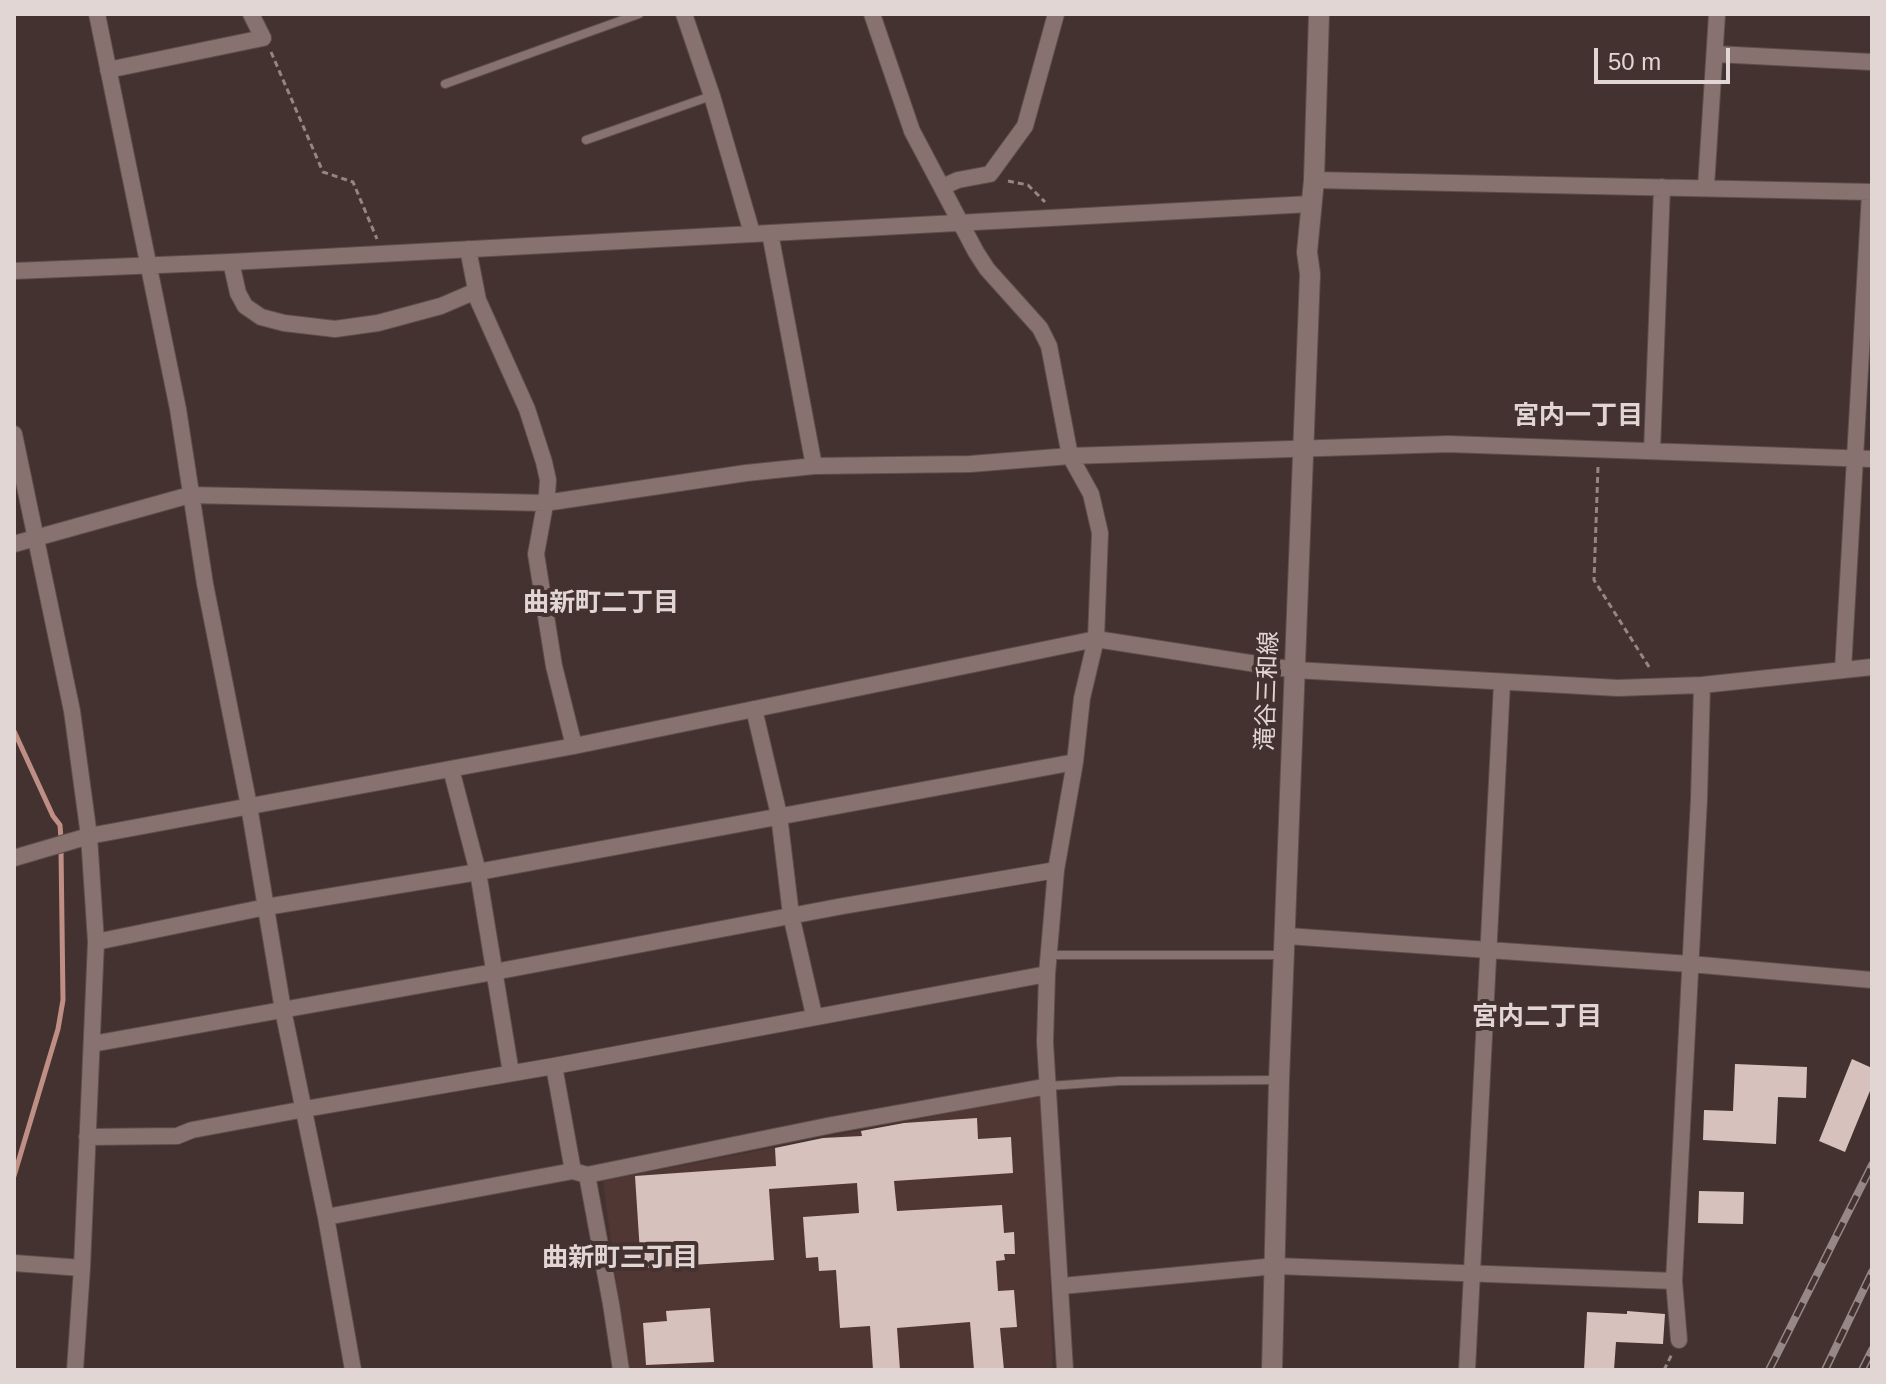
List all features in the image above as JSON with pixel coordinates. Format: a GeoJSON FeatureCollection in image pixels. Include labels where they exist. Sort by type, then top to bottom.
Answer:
{"type":"FeatureCollection","features":[{"type":"Feature","properties":{"kind":"main road","name":"滝谷三和線"},"geometry":{"type":"LineString","coordinates":[[1272,1370],[1279,1080],[1310,274],[1307,252],[1314,180],[1319,14]]}},
{"type":"Feature","properties":{"kind":"street"},"geometry":{"type":"LineString","coordinates":[[97,14],[178,409],[190,495],[249,806],[283,1010],[305,1109],[353,1370]]}},
{"type":"Feature","properties":{"kind":"street"},"geometry":{"type":"LineString","coordinates":[[108,70],[263,38],[251,14]]}},
{"type":"Feature","properties":{"kind":"street"},"geometry":{"type":"LineString","coordinates":[[684,14],[712,96],[752,233]]}},
{"type":"Feature","properties":{"kind":"street"},"geometry":{"type":"LineString","coordinates":[[872,14],[912,131],[987,269],[1029,314],[1049,346],[1070,456],[1091,494],[1100,533],[1096,639],[1082,698],[1075,762],[1056,870],[1047,974],[1045,1042],[1065,1370]]}},
{"type":"Feature","properties":{"kind":"street"},"geometry":{"type":"LineString","coordinates":[[942,187],[958,180],[990,174],[1025,126],[1056,14]]}},
{"type":"Feature","properties":{"kind":"street"},"geometry":{"type":"LineString","coordinates":[[1706,187],[1717,14]]}},
{"type":"Feature","properties":{"kind":"street"},"geometry":{"type":"LineString","coordinates":[[1715,54],[1872,62]]}},
{"type":"Feature","properties":{"kind":"street"},"geometry":{"type":"LineString","coordinates":[[1314,180],[1871,192],[1865,459],[1843,670]]}},
{"type":"Feature","properties":{"kind":"street"},"geometry":{"type":"LineString","coordinates":[[1652,451],[1662,187]]}},
{"type":"Feature","properties":{"kind":"street"},"geometry":{"type":"LineString","coordinates":[[14,271],[1058,220],[1310,204]]}},
{"type":"Feature","properties":{"kind":"street"},"geometry":{"type":"LineString","coordinates":[[770,233],[814,466]]}},
{"type":"Feature","properties":{"kind":"street"},"geometry":{"type":"LineString","coordinates":[[468,249],[476,291],[540,445],[548,480],[536,554],[554,666],[574,746]]}},
{"type":"Feature","properties":{"kind":"street"},"geometry":{"type":"LineString","coordinates":[[231,262],[238,293],[245,306],[261,317],[284,323],[335,329],[378,323],[441,306],[476,291]]}},
{"type":"Feature","properties":{"kind":"street"},"geometry":{"type":"LineString","coordinates":[[14,434],[72,711],[89,836],[96,942],[75,1370]]}},
{"type":"Feature","properties":{"kind":"street"},"geometry":{"type":"LineString","coordinates":[[14,544],[190,495],[545,503],[814,466],[970,464],[1070,456],[1448,444],[1865,459]]}},
{"type":"Feature","properties":{"kind":"street"},"geometry":{"type":"LineString","coordinates":[[14,858],[89,836],[574,746],[1096,639],[1295,670],[1502,683],[1662,687],[1872,667]]}},
{"type":"Feature","properties":{"kind":"street"},"geometry":{"type":"LineString","coordinates":[[1467,1370],[1502,683]]}},
{"type":"Feature","properties":{"kind":"street"},"geometry":{"type":"LineString","coordinates":[[1679,1340],[1674,1281],[1702,685]]}},
{"type":"Feature","properties":{"kind":"street"},"geometry":{"type":"LineString","coordinates":[[754,709],[779,815],[791,915],[814,1015]]}},
{"type":"Feature","properties":{"kind":"street"},"geometry":{"type":"LineString","coordinates":[[96,942],[266,907],[478,872],[1075,762]]}},
{"type":"Feature","properties":{"kind":"street"},"geometry":{"type":"LineString","coordinates":[[451,769],[478,872],[511,1073]]}},
{"type":"Feature","properties":{"kind":"street"},"geometry":{"type":"LineString","coordinates":[[92,1044],[791,915],[1056,870]]}},
{"type":"Feature","properties":{"kind":"street"},"geometry":{"type":"LineString","coordinates":[[1286,946],[1489,951],[1872,980]]}},
{"type":"Feature","properties":{"kind":"street"},"geometry":{"type":"LineString","coordinates":[[87,1137],[177,1136],[192,1130],[1047,974]]}},
{"type":"Feature","properties":{"kind":"street"},"geometry":{"type":"LineString","coordinates":[[554,1066],[611,1304],[621,1370]]}},
{"type":"Feature","properties":{"kind":"street"},"geometry":{"type":"LineString","coordinates":[[326,1217],[1049,1086]]}},
{"type":"Feature","properties":{"kind":"street"},"geometry":{"type":"LineString","coordinates":[[14,1263],[82,1268]]}},
{"type":"Feature","properties":{"kind":"street"},"geometry":{"type":"LineString","coordinates":[[1062,1286],[1276,1266],[1674,1281]]}},
{"type":"Feature","properties":{"kind":"lane"},"geometry":{"type":"LineString","coordinates":[[445,84],[639,14]]}},
{"type":"Feature","properties":{"kind":"lane"},"geometry":{"type":"LineString","coordinates":[[586,140],[712,96]]}},
{"type":"Feature","properties":{"kind":"lane"},"geometry":{"type":"LineString","coordinates":[[1050,955],[1286,946]]}},
{"type":"Feature","properties":{"kind":"lane"},"geometry":{"type":"LineString","coordinates":[[1049,1086],[1119,1081],[1279,1080]]}},
{"type":"Feature","properties":{"kind":"path"},"geometry":{"type":"LineString","coordinates":[[263,38],[323,172],[353,182],[384,253]]}},
{"type":"Feature","properties":{"kind":"path"},"geometry":{"type":"LineString","coordinates":[[990,174],[1028,185],[1058,220]]}},
{"type":"Feature","properties":{"kind":"path"},"geometry":{"type":"LineString","coordinates":[[1599,449],[1594,580],[1662,687]]}},
{"type":"Feature","properties":{"kind":"shaded area"},"geometry":{"type":"Polygon","coordinates":[[[1043,1095],[1053,1370],[628,1370],[603,1181],[1043,1095]]]}},
{"type":"Feature","properties":{"kind":"building"},"geometry":{"type":"Polygon","coordinates":[[[1852,1059],[1872,1068],[1872,1086],[1845,1152],[1819,1141],[1852,1059]]]}},
{"type":"Feature","properties":{"kind":"building"},"geometry":{"type":"Polygon","coordinates":[[[1735,1064],[1807,1067],[1806,1098],[1778,1097],[1776,1144],[1703,1140],[1704,1110],[1733,1111],[1735,1064]]]}},
{"type":"Feature","properties":{"kind":"building"},"geometry":{"type":"Polygon","coordinates":[[[977,1118],[978,1139],[1011,1137],[1013,1173],[894,1181],[897,1211],[1002,1205],[1004,1233],[1014,1232],[1015,1254],[1004,1254],[1005,1260],[996,1261],[998,1291],[1014,1290],[1017,1327],[1000,1328],[1004,1370],[974,1370],[970,1322],[897,1328],[900,1370],[873,1370],[870,1326],[840,1328],[836,1270],[819,1271],[818,1257],[806,1258],[803,1217],[859,1213],[857,1183],[769,1189],[774,1260],[641,1268],[635,1176],[776,1166],[775,1148],[823,1138],[862,1136],[861,1131],[904,1123],[977,1118]]]}},
{"type":"Feature","properties":{"kind":"building"},"geometry":{"type":"Polygon","coordinates":[[[1699,1191],[1744,1192],[1743,1224],[1698,1223],[1699,1191]]]}},
{"type":"Feature","properties":{"kind":"building"},"geometry":{"type":"Polygon","coordinates":[[[710,1308],[714,1362],[646,1365],[643,1323],[667,1321],[666,1311],[710,1308]]]}},
{"type":"Feature","properties":{"kind":"building"},"geometry":{"type":"Polygon","coordinates":[[[1627,1311],[1665,1314],[1663,1344],[1616,1342],[1614,1370],[1584,1370],[1587,1312],[1627,1314],[1627,1311]]]}},
{"type":"Feature","properties":{"kind":"waterway"},"geometry":{"type":"LineString","coordinates":[[14,731],[60,825],[61,839]]}},
{"type":"Feature","properties":{"kind":"waterway"},"geometry":{"type":"LineString","coordinates":[[14,1176],[58,1029],[63,1000],[61,849]]}},
{"type":"Feature","properties":{"kind":"railway"},"geometry":{"type":"LineString","coordinates":[[1769,1370],[1872,1165]]}},
{"type":"Feature","properties":{"kind":"railway"},"geometry":{"type":"LineString","coordinates":[[1825,1370],[1872,1272]]}},
{"type":"Feature","properties":{"kind":"railway"},"geometry":{"type":"LineString","coordinates":[[1862,1370],[1872,1350]]}},
{"type":"Feature","properties":{"kind":"district","name":"宮内一丁目"},"geometry":{"type":"Point","coordinates":[1578,417]}},
{"type":"Feature","properties":{"kind":"district","name":"曲新町二丁目"},"geometry":{"type":"Point","coordinates":[601,604]}},
{"type":"Feature","properties":{"kind":"district","name":"宮内二丁目"},"geometry":{"type":"Point","coordinates":[1537,1018]}},
{"type":"Feature","properties":{"kind":"district","name":"曲新町三丁目"},"geometry":{"type":"Point","coordinates":[620,1259]}}]}
